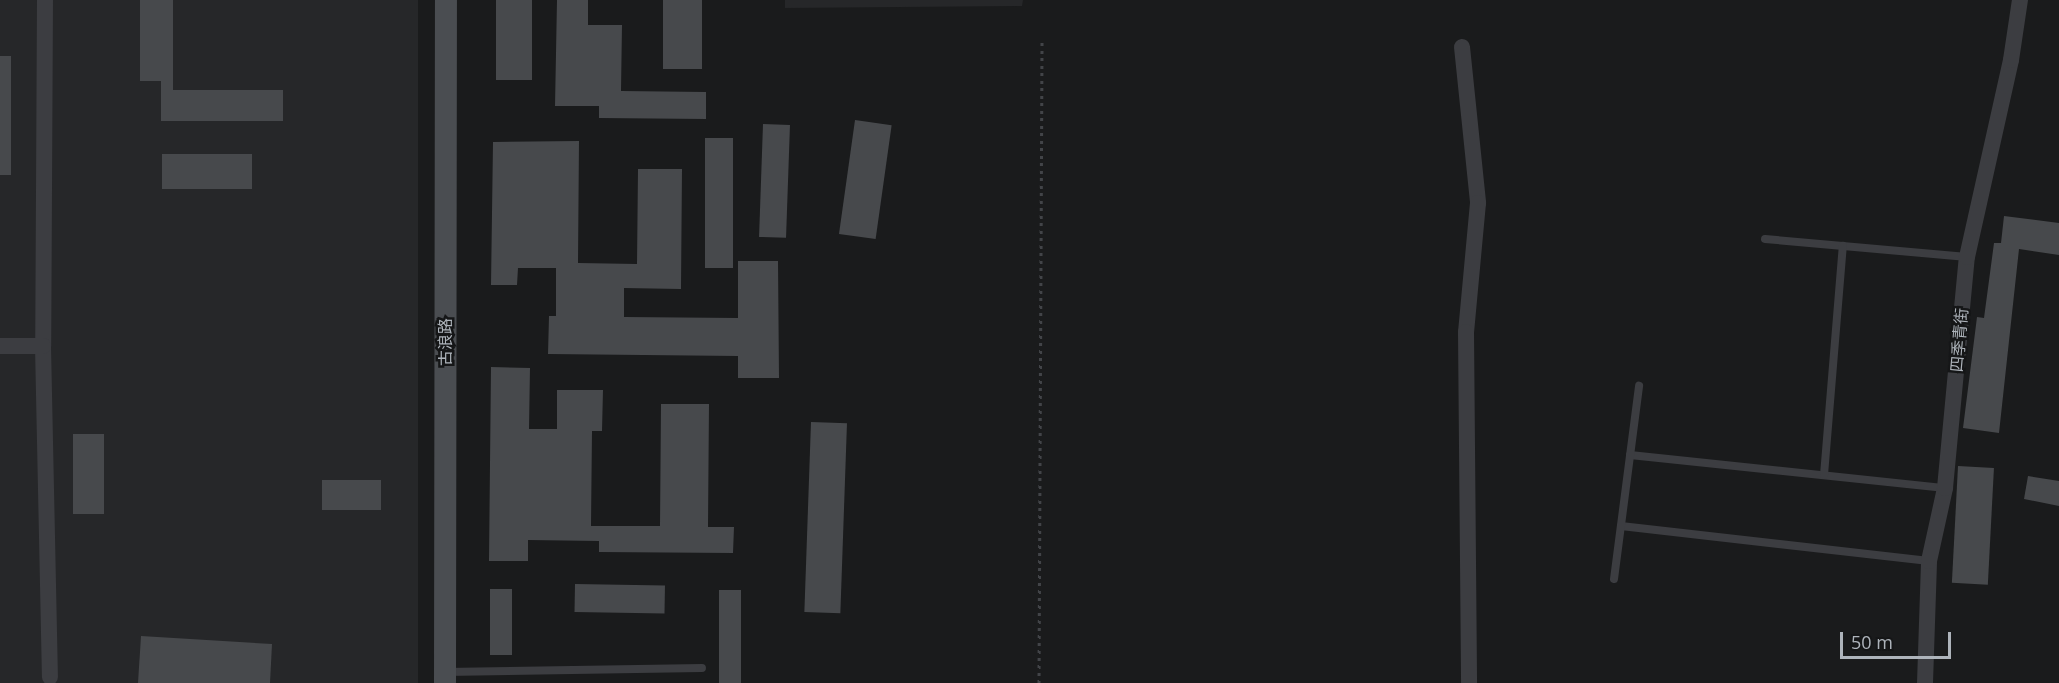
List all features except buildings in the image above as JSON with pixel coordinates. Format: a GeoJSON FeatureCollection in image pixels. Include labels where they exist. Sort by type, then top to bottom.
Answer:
{"type":"FeatureCollection","features":[{"type":"Feature","properties":{"kind":"main road","name":"古浪路"},"geometry":{"type":"LineString","coordinates":[[445,678],[446,0]]}},
{"type":"Feature","properties":{"kind":"street"},"geometry":{"type":"LineString","coordinates":[[45,0],[43,346],[50,677]]}},
{"type":"Feature","properties":{"kind":"street","name":"四季青街"},"geometry":{"type":"LineString","coordinates":[[1925,683],[1929,561],[1945,488],[1967,257],[2011,60],[2020,0]]}},
{"type":"Feature","properties":{"kind":"street"},"geometry":{"type":"LineString","coordinates":[[1462,47],[1478,203],[1466,332],[1469,683]]}},
{"type":"Feature","properties":{"kind":"street"},"geometry":{"type":"LineString","coordinates":[[0,346],[43,346]]}},
{"type":"Feature","properties":{"kind":"lane"},"geometry":{"type":"LineString","coordinates":[[1765,239],[1967,257]]}},
{"type":"Feature","properties":{"kind":"lane"},"geometry":{"type":"LineString","coordinates":[[1824,475],[1843,246]]}},
{"type":"Feature","properties":{"kind":"lane"},"geometry":{"type":"LineString","coordinates":[[1614,579],[1640,386]]}},
{"type":"Feature","properties":{"kind":"lane"},"geometry":{"type":"LineString","coordinates":[[1630,455],[1945,488]]}},
{"type":"Feature","properties":{"kind":"lane"},"geometry":{"type":"LineString","coordinates":[[1621,526],[1929,561]]}},
{"type":"Feature","properties":{"kind":"lane"},"geometry":{"type":"LineString","coordinates":[[445,678],[702,668]]}},
{"type":"Feature","properties":{"kind":"path"},"geometry":{"type":"LineString","coordinates":[[1039,683],[1042,40]]}},
{"type":"Feature","properties":{"kind":"shaded area"},"geometry":{"type":"Polygon","coordinates":[[[0,0],[418,0],[418,683],[0,683],[0,0]]]}},
{"type":"Feature","properties":{"kind":"shaded area"},"geometry":{"type":"Polygon","coordinates":[[[785,0],[1023,0],[1022,6],[785,8],[785,0]]]}}]}
